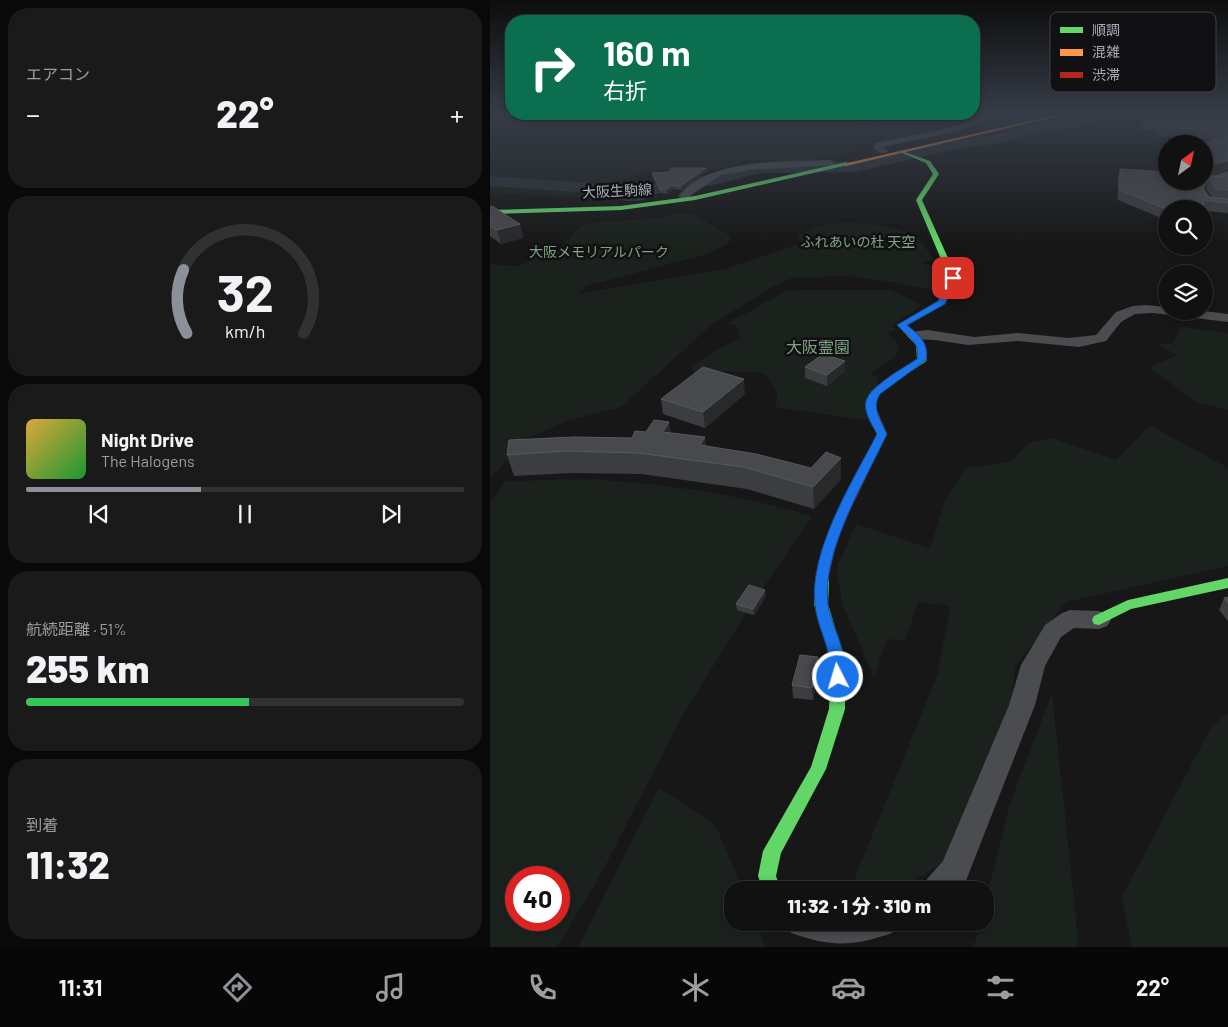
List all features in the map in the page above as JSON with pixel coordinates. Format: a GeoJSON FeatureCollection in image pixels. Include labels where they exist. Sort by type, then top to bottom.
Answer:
{"type":"FeatureCollection","features":[{"type":"Feature","properties":{"kind":"main road","name":"大阪生駒線"},"geometry":{"type":"LineString","coordinates":[[490,212],[654,205],[727,192],[858,158]]}},
{"type":"Feature","properties":{"kind":"main road","name":"大阪生駒線"},"geometry":{"type":"LineString","coordinates":[[536,199],[630,202],[683,196],[808,168],[882,158]]}},
{"type":"Feature","properties":{"kind":"main road"},"geometry":{"type":"LineString","coordinates":[[768,881],[766,876],[772,851],[818,769],[837,709],[838,662],[821,604],[823,567],[832,538],[882,434],[871,412],[870,401],[876,392],[922,360],[924,350],[914,335],[902,325],[942,302],[953,278],[948,259],[924,217],[919,200],[936,174],[934,166],[920,158]]}},
{"type":"Feature","properties":{"kind":"main road"},"geometry":{"type":"LineString","coordinates":[[1100,620],[1128,605],[1228,583]]}},
{"type":"Feature","properties":{"kind":"street"},"geometry":{"type":"LineString","coordinates":[[683,196],[718,173],[749,167],[831,166]]}},
{"type":"Feature","properties":{"kind":"street"},"geometry":{"type":"LineString","coordinates":[[1213,178],[1228,174]]}},
{"type":"Feature","properties":{"kind":"street"},"geometry":{"type":"LineString","coordinates":[[1200,190],[1210,204],[1228,205]]}},
{"type":"Feature","properties":{"kind":"street"},"geometry":{"type":"LineString","coordinates":[[914,335],[924,334],[981,341],[1018,337],[1048,342],[1078,343],[1101,338],[1116,319],[1126,312],[1145,308],[1158,310]]}},
{"type":"Feature","properties":{"kind":"street"},"geometry":{"type":"LineString","coordinates":[[1213,316],[1228,318]]}},
{"type":"Feature","properties":{"kind":"street"},"geometry":{"type":"LineString","coordinates":[[946,881],[954,872],[1022,705],[1033,665],[1053,632],[1070,619],[1100,620]]}},
{"type":"Feature","properties":{"kind":"street"},"geometry":{"type":"LineString","coordinates":[[827,931],[832,933],[855,931]]}},
{"type":"Feature","properties":{"kind":"green space"},"geometry":{"type":"Polygon","coordinates":[[[490,158],[825,158],[813,161],[743,160],[733,166],[721,169],[667,170],[643,173],[620,183],[603,186],[607,199],[490,193],[490,158]]]}},
{"type":"Feature","properties":{"kind":"green space"},"geometry":{"type":"Polygon","coordinates":[[[675,214],[692,214],[731,236],[728,244],[708,254],[586,286],[578,294],[725,269],[801,243],[798,236],[816,227],[841,223],[883,226],[908,233],[922,243],[933,260],[921,263],[941,267],[943,278],[935,291],[893,282],[846,276],[792,278],[772,287],[710,326],[621,407],[570,420],[528,438],[490,478],[490,264],[518,266],[562,246],[578,228],[591,223],[661,218],[675,214]]]}},
{"type":"Feature","properties":{"kind":"green space","name":"大阪霊園"},"geometry":{"type":"Polygon","coordinates":[[[891,290],[922,305],[892,326],[897,329],[888,333],[897,342],[899,351],[895,357],[870,374],[879,378],[866,420],[774,407],[777,393],[763,373],[729,371],[695,373],[692,371],[692,367],[712,353],[740,338],[738,327],[728,323],[786,291],[891,290]]]}},
{"type":"Feature","properties":{"kind":"green space"},"geometry":{"type":"Polygon","coordinates":[[[1181,327],[1228,333],[1228,410],[1198,403],[1149,368],[1177,355],[1159,345],[1173,343],[1181,327]]]}},
{"type":"Feature","properties":{"kind":"green space"},"geometry":{"type":"Polygon","coordinates":[[[1150,425],[1228,468],[1228,566],[1066,602],[1016,665],[1008,720],[950,858],[913,881],[855,881],[938,673],[950,606],[918,602],[905,641],[887,639],[874,677],[843,606],[836,570],[856,524],[930,548],[946,498],[966,468],[1009,462],[1031,442],[1051,438],[1116,460],[1150,425]]]}},
{"type":"Feature","properties":{"kind":"green space"},"geometry":{"type":"Polygon","coordinates":[[[586,479],[700,491],[755,501],[812,516],[746,613],[681,718],[600,876],[570,926],[570,866],[505,866],[505,931],[567,931],[557,947],[490,947],[490,503],[506,481],[586,479]]]}},
{"type":"Feature","properties":{"kind":"green space"},"geometry":{"type":"Polygon","coordinates":[[[1052,693],[1079,947],[974,947],[978,931],[994,931],[994,881],[990,881],[1009,806],[1052,693]]]}},
{"type":"Feature","properties":{"kind":"green space"},"geometry":{"type":"Polygon","coordinates":[[[1228,713],[1228,947],[1132,947],[1122,897],[1211,727],[1228,713]]]}},
{"type":"Feature","properties":{"kind":"green space"},"geometry":{"type":"Polygon","coordinates":[[[659,788],[715,824],[739,881],[724,881],[724,931],[759,931],[766,947],[578,947],[659,788]]]}},
{"type":"Feature","properties":{"kind":"building"},"geometry":{"type":"Polygon","coordinates":[[[1213,158],[1228,158],[1228,161],[1214,164],[1213,158]]]}},
{"type":"Feature","properties":{"kind":"building"},"geometry":{"type":"Polygon","coordinates":[[[671,168],[706,168],[681,186],[672,185],[666,190],[660,189],[652,173],[670,172],[671,168]]]}},
{"type":"Feature","properties":{"kind":"building"},"geometry":{"type":"Polygon","coordinates":[[[1120,169],[1158,171],[1158,190],[1202,190],[1207,197],[1228,199],[1228,203],[1213,200],[1158,200],[1158,206],[1120,190],[1120,169]]]}},
{"type":"Feature","properties":{"kind":"building"},"geometry":{"type":"Polygon","coordinates":[[[1213,176],[1228,177],[1228,190],[1217,189],[1213,184],[1213,176]]]}},
{"type":"Feature","properties":{"kind":"building"},"geometry":{"type":"Polygon","coordinates":[[[492,206],[520,224],[497,230],[490,226],[490,207],[492,206]]]}},
{"type":"Feature","properties":{"kind":"building"},"geometry":{"type":"Polygon","coordinates":[[[823,354],[845,361],[827,375],[805,367],[823,354]]]}},
{"type":"Feature","properties":{"kind":"building"},"geometry":{"type":"Polygon","coordinates":[[[703,367],[744,379],[703,412],[661,399],[703,367]]]}},
{"type":"Feature","properties":{"kind":"building"},"geometry":{"type":"Polygon","coordinates":[[[654,420],[669,422],[663,432],[705,437],[700,445],[756,454],[811,468],[826,452],[841,458],[813,487],[744,467],[638,453],[565,451],[507,455],[509,440],[574,437],[632,438],[635,431],[646,432],[654,420]]]}},
{"type":"Feature","properties":{"kind":"building"},"geometry":{"type":"Polygon","coordinates":[[[749,585],[765,590],[753,609],[736,604],[749,585]]]}},
{"type":"Feature","properties":{"kind":"building"},"geometry":{"type":"Polygon","coordinates":[[[800,655],[818,657],[812,688],[792,685],[800,655]]]}},
{"type":"Feature","properties":{"kind":"waterway"},"geometry":{"type":"LineString","coordinates":[[490,181],[592,188],[627,196],[640,196],[667,184],[715,180],[760,168],[855,167],[895,158]]}},
{"type":"Feature","properties":{"kind":"traffic: fast"},"geometry":{"type":"LineString","coordinates":[[876,392],[893,378],[922,360],[920,344],[901,325],[942,302],[953,278],[919,200],[936,174],[928,162],[919,158]]}},
{"type":"Feature","properties":{"kind":"traffic: fast"},"geometry":{"type":"LineString","coordinates":[[490,212],[621,208],[695,198],[846,164]]}},
{"type":"Feature","properties":{"kind":"traffic: fast"},"geometry":{"type":"LineString","coordinates":[[769,881],[767,876],[772,851],[818,769],[837,709],[838,661],[821,604],[822,581]]}},
{"type":"Feature","properties":{"kind":"traffic: fast"},"geometry":{"type":"LineString","coordinates":[[1099,620],[1128,605],[1228,583]]}},
{"type":"Feature","properties":{"kind":"traffic: slow"},"geometry":{"type":"LineString","coordinates":[[846,164],[872,158]]}},
{"type":"Feature","properties":{"kind":"traffic: jam"},"geometry":{"type":"LineString","coordinates":[[822,581],[825,563],[837,525],[882,434],[870,405],[876,392]]}},
{"type":"Feature","properties":{"kind":"route"},"geometry":{"type":"LineString","coordinates":[[838,677],[838,662],[821,604],[823,567],[832,538],[848,509],[882,434],[871,412],[870,401],[876,392],[889,381],[922,360],[924,350],[918,338],[902,325],[942,302],[953,278]]}},
{"type":"Feature","properties":{"kind":"park label","name":"ふれあいの杜 天空"},"geometry":{"type":"Point","coordinates":[858,242]}},
{"type":"Feature","properties":{"kind":"park label","name":"大阪メモリアルパーク"},"geometry":{"type":"Point","coordinates":[599,252]}}]}
